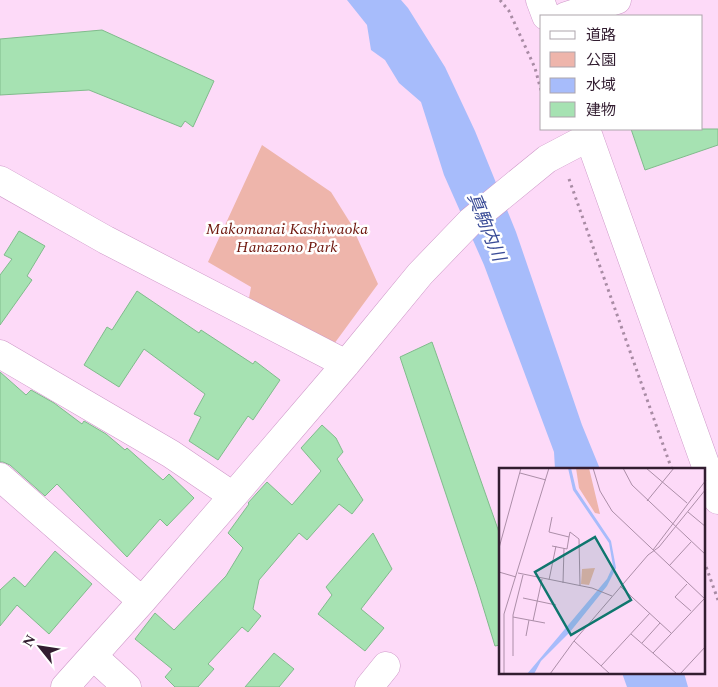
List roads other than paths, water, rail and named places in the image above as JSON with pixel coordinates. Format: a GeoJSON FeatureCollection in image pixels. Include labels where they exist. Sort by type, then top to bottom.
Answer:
{"type":"FeatureCollection","features":[{"type":"Feature","properties":{"kind":"street"},"geometry":{"type":"LineString","coordinates":[[540,0],[546,15]]}},
{"type":"Feature","properties":{"kind":"street"},"geometry":{"type":"LineString","coordinates":[[569,15],[617,0]]}},
{"type":"Feature","properties":{"kind":"street"},"geometry":{"type":"LineString","coordinates":[[64,687],[233,496],[420,274],[471,221],[553,156],[588,133],[718,500]]}},
{"type":"Feature","properties":{"kind":"street"},"geometry":{"type":"LineString","coordinates":[[0,180],[106,240],[346,364]]}},
{"type":"Feature","properties":{"kind":"street"},"geometry":{"type":"LineString","coordinates":[[0,354],[171,454],[233,496]]}},
{"type":"Feature","properties":{"kind":"street"},"geometry":{"type":"LineString","coordinates":[[0,477],[142,601]]}},
{"type":"Feature","properties":{"kind":"street"},"geometry":{"type":"LineString","coordinates":[[93,656],[127,687]]}},
{"type":"Feature","properties":{"kind":"street"},"geometry":{"type":"LineString","coordinates":[[369,687],[386,666]]}},
{"type":"Feature","properties":{"kind":"water","name":"真駒内川"},"geometry":{"type":"Polygon","coordinates":[[[347,0],[401,0],[445,67],[475,131],[516,232],[582,425],[600,468],[555,468],[554,452],[484,265],[444,175],[421,102],[399,83],[385,60],[371,50],[367,25],[347,0]]]}},
{"type":"Feature","properties":{"kind":"water"},"geometry":{"type":"Polygon","coordinates":[[[622,674],[684,674],[688,687],[627,687],[622,674]]]}},
{"type":"Feature","properties":{"kind":"park label","name":"Makomanai Kashiwaoka Hanazono Park"},"geometry":{"type":"Point","coordinates":[287,238]}}]}
